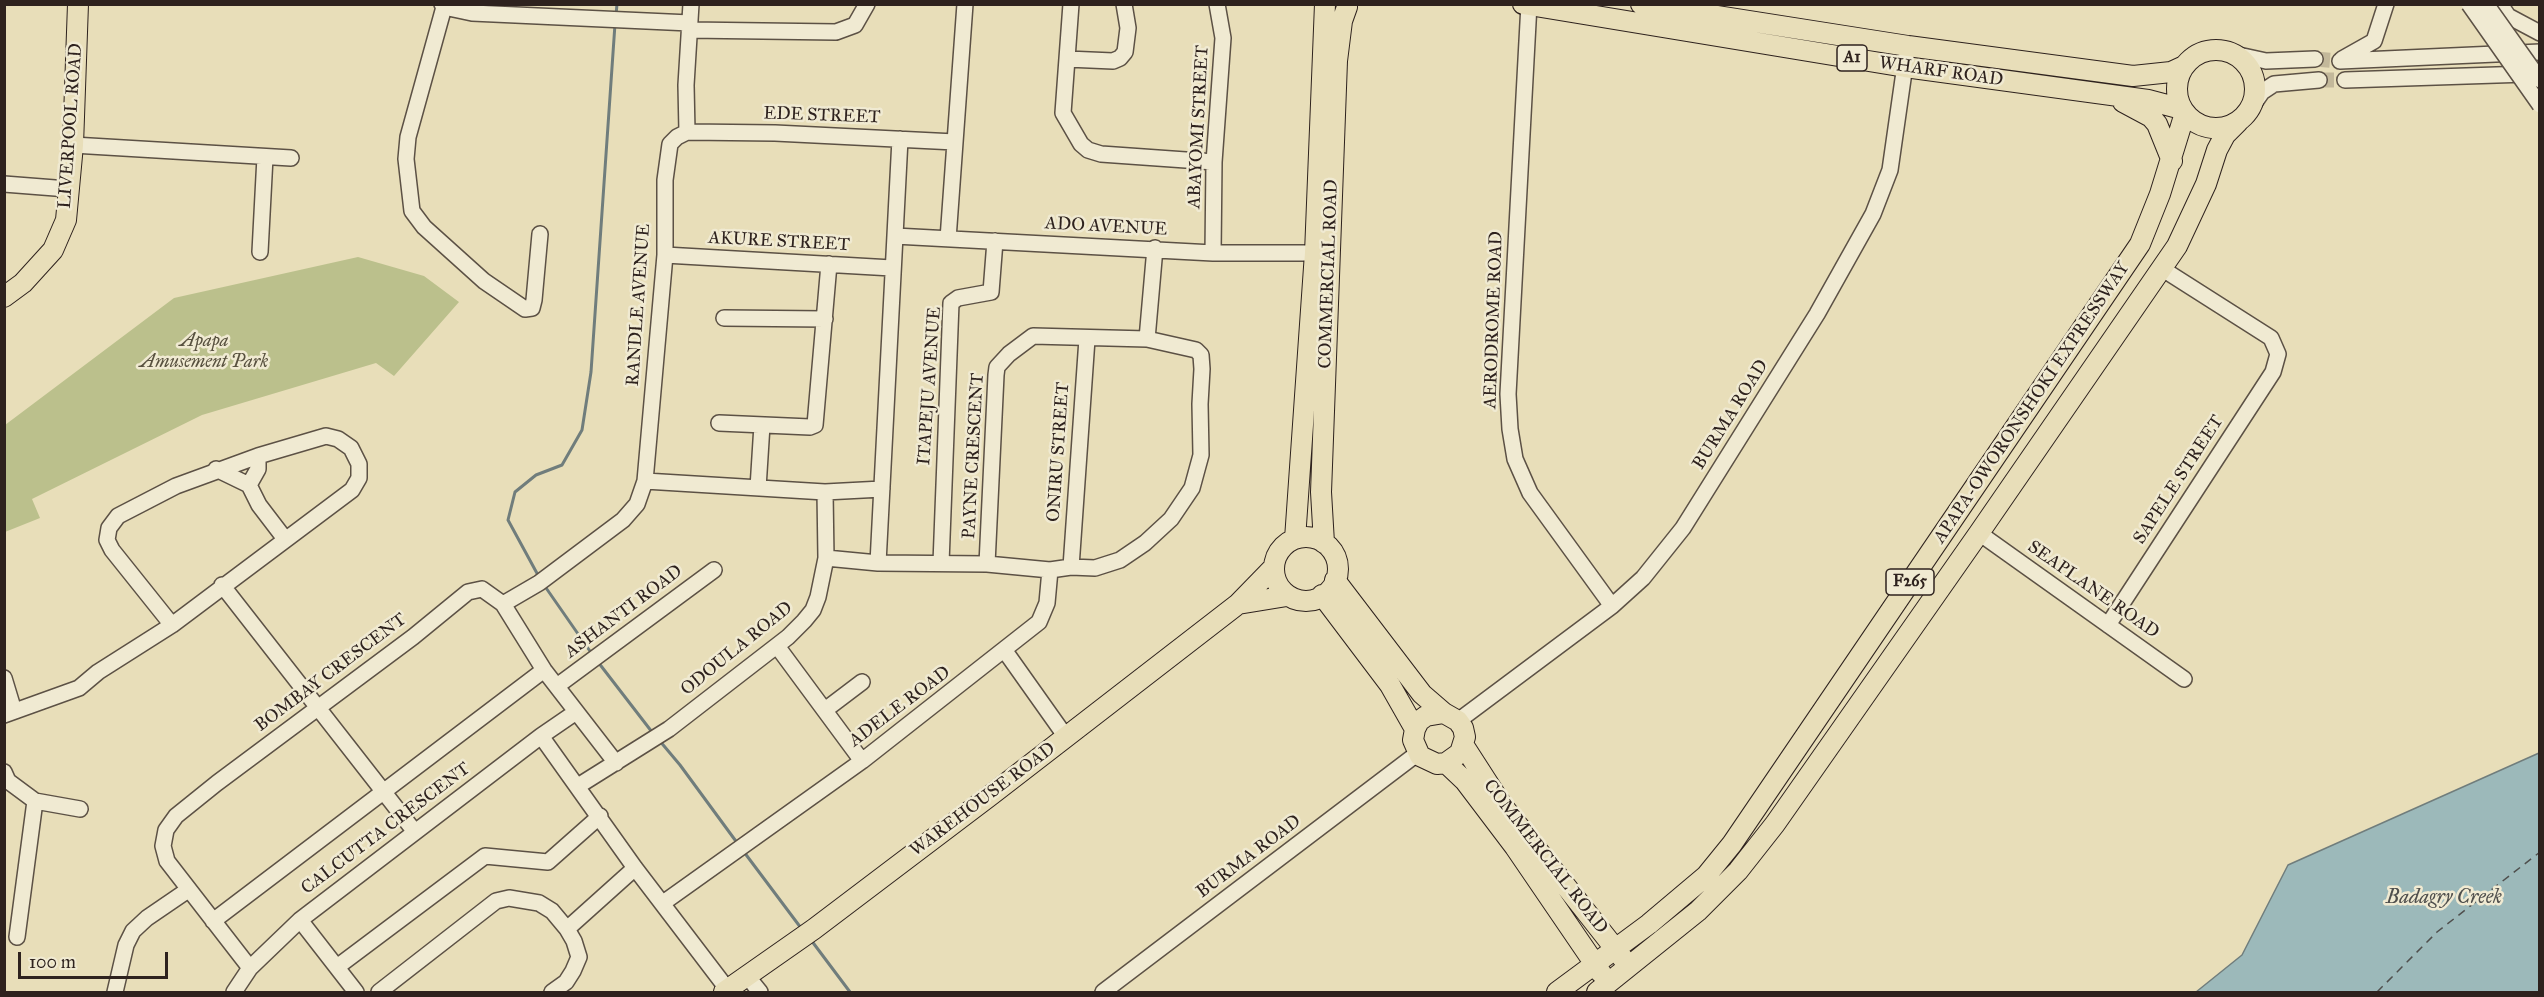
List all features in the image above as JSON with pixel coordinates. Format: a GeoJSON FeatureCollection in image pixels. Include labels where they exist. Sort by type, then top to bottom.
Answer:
{"type":"FeatureCollection","features":[{"type":"Feature","properties":{"kind":"main road","name":"LIVERPOOL ROAD"},"geometry":{"type":"LineString","coordinates":[[4,297],[23,283],[52,250],[66,220],[73,145],[78,4]]}},
{"type":"Feature","properties":{"kind":"main road","name":"COMMERCIAL ROAD"},"geometry":{"type":"LineString","coordinates":[[1295,538],[1315,253],[1325,4]]}},
{"type":"Feature","properties":{"kind":"main road","name":"WHARF ROAD"},"geometry":{"type":"LineString","coordinates":[[1641,4],[1908,46],[2133,76],[2171,72],[2184,66]]}},
{"type":"Feature","properties":{"kind":"main road","name":"COMMERCIAL ROAD"},"geometry":{"type":"LineString","coordinates":[[1324,543],[1321,492],[1336,85],[1342,5]]}},
{"type":"Feature","properties":{"kind":"main road","name":"WHARF ROAD"},"geometry":{"type":"LineString","coordinates":[[1527,5],[1905,67],[2148,100],[2183,111]]}},
{"type":"Feature","properties":{"kind":"main road"},"geometry":{"type":"LineString","coordinates":[[2214,50],[2234,54],[2252,71],[2255,96],[2244,115],[2227,127],[2204,126],[2183,111],[2177,94],[2178,79],[2184,66],[2202,52],[2214,50]]}},
{"type":"Feature","properties":{"kind":"main road"},"geometry":{"type":"LineString","coordinates":[[2110,95],[2151,117],[2160,131],[2172,161]]}},
{"type":"Feature","properties":{"kind":"main road","name":"APAPA-OWORONSHOKI EXPRESSWAY"},"geometry":{"type":"LineString","coordinates":[[1557,993],[1616,949],[1706,876],[1732,844],[2139,244],[2172,161],[2183,111]]}},
{"type":"Feature","properties":{"kind":"main road","name":"APAPA-OWORONSHOKI EXPRESSWAY"},"geometry":{"type":"LineString","coordinates":[[1603,988],[1698,911],[1738,871],[1775,824],[2177,246],[2217,150],[2225,135],[2244,115]]}},
{"type":"Feature","properties":{"kind":"main road"},"geometry":{"type":"LineString","coordinates":[[1295,538],[1315,538],[1324,543],[1336,559],[1335,580],[1322,595],[1302,600],[1287,596],[1277,582],[1274,567],[1279,551],[1295,538]]}},
{"type":"Feature","properties":{"kind":"main road","name":"WAREHOUSE ROAD"},"geometry":{"type":"LineString","coordinates":[[726,991],[808,933],[1238,604],[1274,567]]}},
{"type":"Feature","properties":{"kind":"main road"},"geometry":{"type":"LineString","coordinates":[[1335,580],[1422,694],[1451,717],[1463,728],[1464,746],[1454,759],[1437,764],[1428,761],[1418,753],[1413,740],[1415,729],[1426,716],[1451,717]]}},
{"type":"Feature","properties":{"kind":"main road"},"geometry":{"type":"LineString","coordinates":[[1322,595],[1390,685],[1415,729]]}},
{"type":"Feature","properties":{"kind":"main road","name":"WAREHOUSE ROAD"},"geometry":{"type":"LineString","coordinates":[[1238,604],[1287,596]]}},
{"type":"Feature","properties":{"kind":"main road","name":"COMMERCIAL ROAD"},"geometry":{"type":"LineString","coordinates":[[1464,746],[1502,805],[1629,967]]}},
{"type":"Feature","properties":{"kind":"main road","name":"COMMERCIAL ROAD"},"geometry":{"type":"LineString","coordinates":[[1446,763],[1466,781],[1508,838],[1594,965],[1603,988]]}},
{"type":"Feature","properties":{"kind":"street"},"geometry":{"type":"LineString","coordinates":[[687,132],[686,85],[691,4]]}},
{"type":"Feature","properties":{"kind":"street"},"geometry":{"type":"LineString","coordinates":[[540,234],[534,300],[532,308],[525,309],[484,281],[424,226],[412,211],[406,159],[408,137],[443,6],[472,13],[553,10],[618,20],[689,26],[836,32],[855,25],[867,4]]}},
{"type":"Feature","properties":{"kind":"street"},"geometry":{"type":"LineString","coordinates":[[948,239],[965,4]]}},
{"type":"Feature","properties":{"kind":"street"},"geometry":{"type":"LineString","coordinates":[[1071,4],[1063,113],[1081,144],[1088,150],[1101,154],[1214,162]]}},
{"type":"Feature","properties":{"kind":"street"},"geometry":{"type":"LineString","coordinates":[[1068,59],[1113,61],[1119,58],[1125,52],[1128,28],[1124,4]]}},
{"type":"Feature","properties":{"kind":"street","name":"ABAYOMI STREET"},"geometry":{"type":"LineString","coordinates":[[1214,253],[1214,162],[1223,38],[1217,4]]}},
{"type":"Feature","properties":{"kind":"street"},"geometry":{"type":"LineString","coordinates":[[2386,4],[2374,41],[2340,61],[2540,52]]}},
{"type":"Feature","properties":{"kind":"street"},"geometry":{"type":"LineString","coordinates":[[2469,4],[2540,105]]}},
{"type":"Feature","properties":{"kind":"street"},"geometry":{"type":"LineString","coordinates":[[2486,4],[2540,81]]}},
{"type":"Feature","properties":{"kind":"street"},"geometry":{"type":"LineString","coordinates":[[2500,4],[2508,16],[2540,33]]}},
{"type":"Feature","properties":{"kind":"street","name":"AERODROME ROAD"},"geometry":{"type":"LineString","coordinates":[[1527,5],[1508,394],[1510,429],[1515,459],[1530,493],[1612,606]]}},
{"type":"Feature","properties":{"kind":"street","name":"BURMA ROAD"},"geometry":{"type":"LineString","coordinates":[[1451,717],[1612,606],[1643,578],[1683,528],[1817,314],[1873,214],[1890,170],[1908,46]]}},
{"type":"Feature","properties":{"kind":"street"},"geometry":{"type":"LineString","coordinates":[[2234,54],[2266,61],[2315,59]]}},
{"type":"Feature","properties":{"kind":"street"},"geometry":{"type":"LineString","coordinates":[[2345,80],[2540,74]]}},
{"type":"Feature","properties":{"kind":"street"},"geometry":{"type":"LineString","coordinates":[[2244,115],[2262,92],[2274,84],[2287,81],[2319,81]]}},
{"type":"Feature","properties":{"kind":"street","name":"EDE STREET"},"geometry":{"type":"LineString","coordinates":[[687,132],[956,142]]}},
{"type":"Feature","properties":{"kind":"street","name":"RANDLE AVENUE"},"geometry":{"type":"LineString","coordinates":[[502,604],[545,579],[623,520],[637,504],[645,481],[664,255],[665,180],[670,144],[676,137],[687,132]]}},
{"type":"Feature","properties":{"kind":"street"},"geometry":{"type":"LineString","coordinates":[[878,563],[900,139]]}},
{"type":"Feature","properties":{"kind":"street"},"geometry":{"type":"LineString","coordinates":[[73,145],[291,158]]}},
{"type":"Feature","properties":{"kind":"street"},"geometry":{"type":"LineString","coordinates":[[260,252],[265,157]]}},
{"type":"Feature","properties":{"kind":"street"},"geometry":{"type":"LineString","coordinates":[[4,184],[68,189]]}},
{"type":"Feature","properties":{"kind":"street","name":"ADO AVENUE"},"geometry":{"type":"LineString","coordinates":[[895,236],[1155,248],[1214,253],[1315,253]]}},
{"type":"Feature","properties":{"kind":"street","name":"ITAPEJU AVENUE"},"geometry":{"type":"LineString","coordinates":[[941,563],[951,303],[958,298],[991,292],[995,241]]}},
{"type":"Feature","properties":{"kind":"street"},"geometry":{"type":"LineString","coordinates":[[1147,339],[1155,248]]}},
{"type":"Feature","properties":{"kind":"street","name":"AKURE STREET"},"geometry":{"type":"LineString","coordinates":[[664,255],[892,268]]}},
{"type":"Feature","properties":{"kind":"street"},"geometry":{"type":"LineString","coordinates":[[719,423],[810,428],[815,425],[829,264]]}},
{"type":"Feature","properties":{"kind":"street","name":"SAPELE STREET"},"geometry":{"type":"LineString","coordinates":[[2108,625],[2273,372],[2278,354],[2271,338],[2161,268]]}},
{"type":"Feature","properties":{"kind":"street"},"geometry":{"type":"LineString","coordinates":[[724,318],[825,319]]}},
{"type":"Feature","properties":{"kind":"street","name":"PAYNE CRESCENT"},"geometry":{"type":"LineString","coordinates":[[987,564],[997,367],[1009,354],[1033,336],[1147,339],[1197,350],[1201,355],[1201,455],[1192,488],[1171,519],[1145,543],[1120,560],[1095,568],[1071,567]]}},
{"type":"Feature","properties":{"kind":"street","name":"ONIRU STREET"},"geometry":{"type":"LineString","coordinates":[[1071,567],[1087,339]]}},
{"type":"Feature","properties":{"kind":"street"},"geometry":{"type":"LineString","coordinates":[[758,488],[762,425]]}},
{"type":"Feature","properties":{"kind":"street"},"geometry":{"type":"LineString","coordinates":[[4,678],[9,713],[79,688],[98,672],[172,625],[222,585],[352,490],[359,478],[359,464],[351,448],[338,439],[326,436],[216,469],[176,486],[118,516],[108,528],[107,540],[111,550],[172,625]]}},
{"type":"Feature","properties":{"kind":"street"},"geometry":{"type":"LineString","coordinates":[[249,485],[258,469],[258,456]]}},
{"type":"Feature","properties":{"kind":"street"},"geometry":{"type":"LineString","coordinates":[[216,469],[249,485],[259,506],[285,539]]}},
{"type":"Feature","properties":{"kind":"street"},"geometry":{"type":"LineString","coordinates":[[645,481],[825,492],[882,489]]}},
{"type":"Feature","properties":{"kind":"street","name":"ODOULA ROAD"},"geometry":{"type":"LineString","coordinates":[[578,786],[669,729],[777,646],[813,610],[826,558],[825,492]]}},
{"type":"Feature","properties":{"kind":"street","name":"SEAPLANE ROAD"},"geometry":{"type":"LineString","coordinates":[[1979,533],[2184,679]]}},
{"type":"Feature","properties":{"kind":"street"},"geometry":{"type":"LineString","coordinates":[[826,558],[878,563],[987,564],[1050,570],[1071,567]]}},
{"type":"Feature","properties":{"kind":"street","name":"ASHANTI ROAD"},"geometry":{"type":"LineString","coordinates":[[557,686],[714,570]]}},
{"type":"Feature","properties":{"kind":"street","name":"ADELE ROAD"},"geometry":{"type":"LineString","coordinates":[[663,903],[862,761],[1005,651],[1039,622],[1045,612],[1050,570]]}},
{"type":"Feature","properties":{"kind":"street"},"geometry":{"type":"LineString","coordinates":[[222,585],[415,832]]}},
{"type":"Feature","properties":{"kind":"street","name":"BOMBAY CRESCENT"},"geometry":{"type":"LineString","coordinates":[[250,968],[167,861],[163,846],[166,830],[176,816],[317,707],[413,637],[468,592],[482,589],[502,604],[544,670],[616,763]]}},
{"type":"Feature","properties":{"kind":"street"},"geometry":{"type":"LineString","coordinates":[[777,646],[862,761]]}},
{"type":"Feature","properties":{"kind":"street"},"geometry":{"type":"LineString","coordinates":[[1005,651],[1066,737]]}},
{"type":"Feature","properties":{"kind":"street"},"geometry":{"type":"LineString","coordinates":[[213,921],[544,670]]}},
{"type":"Feature","properties":{"kind":"street"},"geometry":{"type":"LineString","coordinates":[[825,710],[862,682]]}},
{"type":"Feature","properties":{"kind":"street","name":"CALCUTTA CRESCENT"},"geometry":{"type":"LineString","coordinates":[[234,993],[250,968],[300,920],[541,736],[576,712]]}},
{"type":"Feature","properties":{"kind":"street"},"geometry":{"type":"LineString","coordinates":[[541,736],[726,991]]}},
{"type":"Feature","properties":{"kind":"street","name":"BURMA ROAD"},"geometry":{"type":"LineString","coordinates":[[1103,993],[1418,753]]}},
{"type":"Feature","properties":{"kind":"street"},"geometry":{"type":"LineString","coordinates":[[4,772],[8,781],[35,801],[80,809]]}},
{"type":"Feature","properties":{"kind":"street"},"geometry":{"type":"LineString","coordinates":[[17,937],[35,801]]}},
{"type":"Feature","properties":{"kind":"street"},"geometry":{"type":"LineString","coordinates":[[337,967],[485,856],[548,862],[600,816]]}},
{"type":"Feature","properties":{"kind":"street"},"geometry":{"type":"LineString","coordinates":[[567,929],[635,868]]}},
{"type":"Feature","properties":{"kind":"street"},"geometry":{"type":"LineString","coordinates":[[115,993],[126,945],[133,931],[147,918],[188,890]]}},
{"type":"Feature","properties":{"kind":"street"},"geometry":{"type":"LineString","coordinates":[[379,993],[496,901],[509,898],[539,903],[552,911],[567,929],[579,957],[566,982],[552,993]]}},
{"type":"Feature","properties":{"kind":"street"},"geometry":{"type":"LineString","coordinates":[[300,920],[356,993]]}},
{"type":"Feature","properties":{"kind":"street"},"geometry":{"type":"LineString","coordinates":[[747,976],[760,993]]}},
{"type":"Feature","properties":{"kind":"green space","name":"Apapa Amusement Park"},"geometry":{"type":"Polygon","coordinates":[[[358,257],[424,276],[459,302],[394,376],[376,363],[202,415],[32,499],[40,518],[5,532],[5,425],[174,298],[358,257]]]}},
{"type":"Feature","properties":{"kind":"water","name":"Badagry Creek"},"geometry":{"type":"Polygon","coordinates":[[[2539,753],[2539,992],[2196,992],[2242,955],[2288,865],[2539,753]]]}},
{"type":"Feature","properties":{"kind":"waterway"},"geometry":{"type":"LineString","coordinates":[[616,15],[617,4]]}},
{"type":"Feature","properties":{"kind":"waterway"},"geometry":{"type":"LineString","coordinates":[[539,577],[508,520],[515,492],[536,475],[562,465],[582,430],[591,372],[615,24]]}},
{"type":"Feature","properties":{"kind":"waterway"},"geometry":{"type":"LineString","coordinates":[[544,585],[592,654]]}},
{"type":"Feature","properties":{"kind":"waterway"},"geometry":{"type":"LineString","coordinates":[[598,662],[652,732]]}},
{"type":"Feature","properties":{"kind":"waterway"},"geometry":{"type":"LineString","coordinates":[[659,740],[738,844]]}},
{"type":"Feature","properties":{"kind":"waterway"},"geometry":{"type":"LineString","coordinates":[[744,852],[801,928]]}},
{"type":"Feature","properties":{"kind":"waterway"},"geometry":{"type":"LineString","coordinates":[[811,940],[850,992]]}},
{"type":"Feature","properties":{"kind":"ferry route"},"geometry":{"type":"LineString","coordinates":[[2377,992],[2437,932],[2540,852]]}},
{"type":"Feature","properties":{"kind":"tunnel"},"geometry":{"type":"LineString","coordinates":[[2315,59],[2340,61]]}},
{"type":"Feature","properties":{"kind":"tunnel"},"geometry":{"type":"LineString","coordinates":[[2319,80],[2345,80]]}}]}
